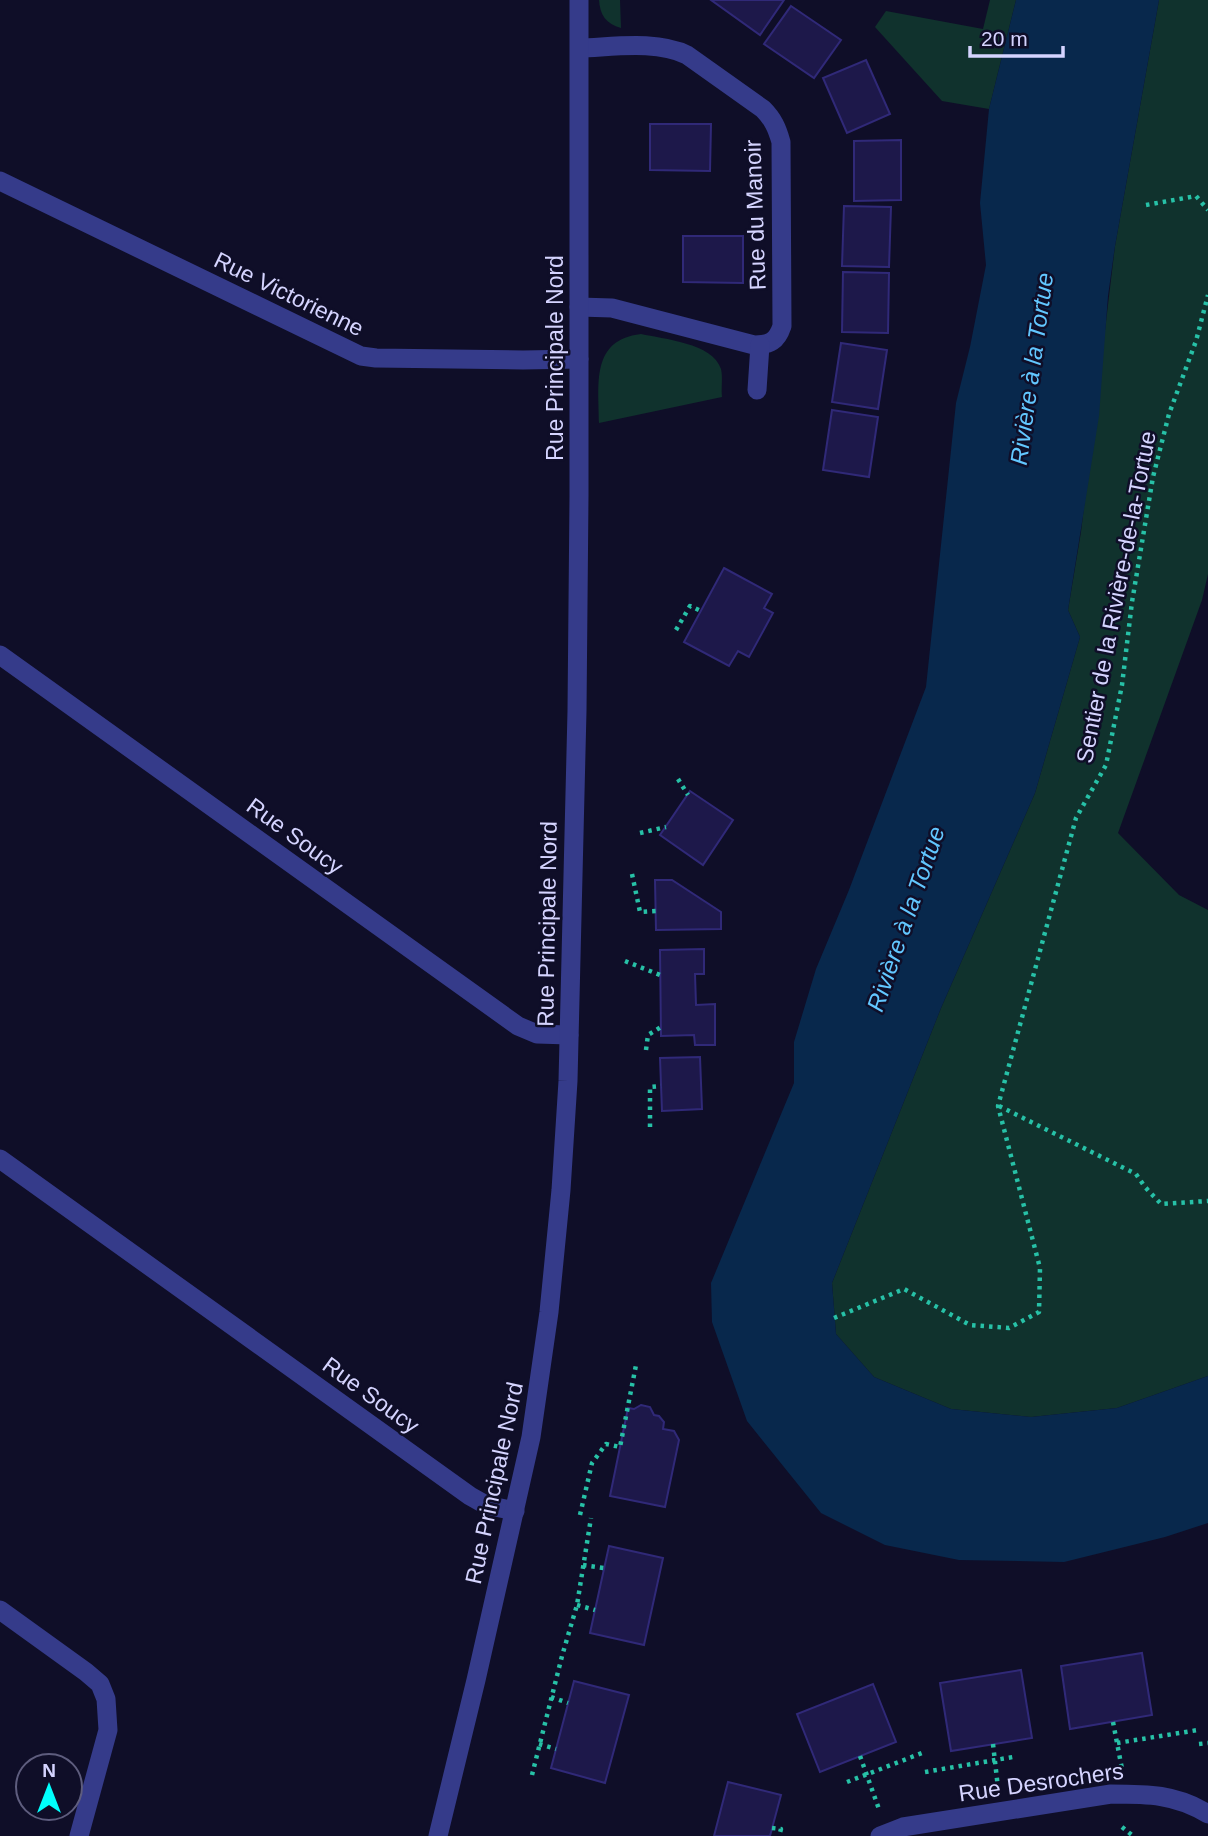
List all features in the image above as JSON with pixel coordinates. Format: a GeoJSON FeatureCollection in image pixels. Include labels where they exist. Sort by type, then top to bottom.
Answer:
{"type":"FeatureCollection","features":[{"type":"Feature","properties":{"kind":"street","name":"Rue Principale Nord"},"geometry":{"type":"LineString","coordinates":[[438,1836],[531,1437],[551,1301],[561,1190],[569,1035],[577,711],[579,0]]}},
{"type":"Feature","properties":{"kind":"street","name":"Rue du Manoir"},"geometry":{"type":"LineString","coordinates":[[580,48],[675,49],[709,70],[763,109],[771,118],[780,142],[782,326],[774,341],[760,345]]}},
{"type":"Feature","properties":{"kind":"street","name":"Rue Victorienne"},"geometry":{"type":"LineString","coordinates":[[0,181],[361,356],[470,360],[579,359]]}},
{"type":"Feature","properties":{"kind":"street"},"geometry":{"type":"LineString","coordinates":[[579,307],[612,309],[760,345],[757,390]]}},
{"type":"Feature","properties":{"kind":"street","name":"Rue Soucy"},"geometry":{"type":"LineString","coordinates":[[0,655],[518,1026],[537,1034],[569,1035]]}},
{"type":"Feature","properties":{"kind":"street","name":"Rue Soucy"},"geometry":{"type":"LineString","coordinates":[[0,1159],[470,1496],[486,1504],[515,1511]]}},
{"type":"Feature","properties":{"kind":"street"},"geometry":{"type":"LineString","coordinates":[[0,1610],[86,1672],[100,1684],[106,1699],[108,1730],[79,1836]]}},
{"type":"Feature","properties":{"kind":"street","name":"Rue Desrochers"},"geometry":{"type":"LineString","coordinates":[[884,1834],[903,1827],[1111,1794],[1164,1796],[1208,1814]]}},
{"type":"Feature","properties":{"kind":"path"},"geometry":{"type":"LineString","coordinates":[[1146,205],[1196,196],[1208,210]]}},
{"type":"Feature","properties":{"kind":"path","name":"Sentier de la Rivière-de-la-Tortue"},"geometry":{"type":"LineString","coordinates":[[834,1318],[904,1289],[970,1325],[1009,1328],[1039,1311],[1040,1268],[998,1105],[1076,818],[1106,765],[1122,685],[1153,477],[1208,295]]}},
{"type":"Feature","properties":{"kind":"path"},"geometry":{"type":"LineString","coordinates":[[676,630],[690,606],[701,611]]}},
{"type":"Feature","properties":{"kind":"path"},"geometry":{"type":"LineString","coordinates":[[678,779],[688,795]]}},
{"type":"Feature","properties":{"kind":"path"},"geometry":{"type":"LineString","coordinates":[[640,833],[666,827]]}},
{"type":"Feature","properties":{"kind":"path"},"geometry":{"type":"LineString","coordinates":[[632,874],[640,912],[656,911]]}},
{"type":"Feature","properties":{"kind":"path"},"geometry":{"type":"LineString","coordinates":[[625,961],[660,975]]}},
{"type":"Feature","properties":{"kind":"path"},"geometry":{"type":"LineString","coordinates":[[646,1050],[648,1035],[661,1027]]}},
{"type":"Feature","properties":{"kind":"path"},"geometry":{"type":"LineString","coordinates":[[650,1127],[650,1087],[661,1086]]}},
{"type":"Feature","properties":{"kind":"path"},"geometry":{"type":"LineString","coordinates":[[998,1105],[1136,1174],[1161,1204],[1208,1201]]}},
{"type":"Feature","properties":{"kind":"path"},"geometry":{"type":"LineString","coordinates":[[580,1515],[592,1464],[606,1444],[620,1447],[636,1365]]}},
{"type":"Feature","properties":{"kind":"path"},"geometry":{"type":"LineString","coordinates":[[532,1774],[577,1605],[592,1518]]}},
{"type":"Feature","properties":{"kind":"path"},"geometry":{"type":"LineString","coordinates":[[583,1565],[604,1568]]}},
{"type":"Feature","properties":{"kind":"path"},"geometry":{"type":"LineString","coordinates":[[577,1605],[595,1610]]}},
{"type":"Feature","properties":{"kind":"path"},"geometry":{"type":"LineString","coordinates":[[551,1696],[568,1703]]}},
{"type":"Feature","properties":{"kind":"path"},"geometry":{"type":"LineString","coordinates":[[1113,1722],[1126,1794]]}},
{"type":"Feature","properties":{"kind":"path"},"geometry":{"type":"LineString","coordinates":[[1117,1743],[1198,1730]]}},
{"type":"Feature","properties":{"kind":"path"},"geometry":{"type":"LineString","coordinates":[[1199,1744],[1208,1743]]}},
{"type":"Feature","properties":{"kind":"path"},"geometry":{"type":"LineString","coordinates":[[539,1744],[556,1749]]}},
{"type":"Feature","properties":{"kind":"path"},"geometry":{"type":"LineString","coordinates":[[993,1744],[1001,1812]]}},
{"type":"Feature","properties":{"kind":"path"},"geometry":{"type":"LineString","coordinates":[[847,1782],[922,1753]]}},
{"type":"Feature","properties":{"kind":"path"},"geometry":{"type":"LineString","coordinates":[[860,1756],[884,1834]]}},
{"type":"Feature","properties":{"kind":"path"},"geometry":{"type":"LineString","coordinates":[[925,1773],[1013,1757]]}},
{"type":"Feature","properties":{"kind":"path"},"geometry":{"type":"LineString","coordinates":[[1122,1827],[1133,1836]]}},
{"type":"Feature","properties":{"kind":"path"},"geometry":{"type":"LineString","coordinates":[[772,1828],[781,1829],[779,1836]]}},
{"type":"Feature","properties":{"kind":"green space"},"geometry":{"type":"Polygon","coordinates":[[[599,0],[620,0],[621,28],[605,18],[599,0]]]}},
{"type":"Feature","properties":{"kind":"green space"},"geometry":{"type":"Polygon","coordinates":[[[990,0],[1016,0],[989,109],[942,101],[875,27],[886,11],[983,29],[990,0]]]}},
{"type":"Feature","properties":{"kind":"green space"},"geometry":{"type":"Polygon","coordinates":[[[1159,0],[1208,0],[1208,574],[1202,600],[1118,833],[1179,895],[1208,910],[1208,1376],[1117,1408],[1031,1417],[951,1409],[874,1377],[836,1334],[832,1283],[941,1008],[1035,793],[1080,637],[1068,610],[1081,532],[1115,246],[1159,0]]]}},
{"type":"Feature","properties":{"kind":"green space"},"geometry":{"type":"Polygon","coordinates":[[[641,334],[674,340],[708,353],[721,369],[722,397],[599,423],[599,380],[605,355],[613,345],[625,338],[641,334]]]}},
{"type":"Feature","properties":{"kind":"water","name":"Rivière à la Tortue"},"geometry":{"type":"Polygon","coordinates":[[[1016,0],[1159,0],[1115,246],[1108,296],[1099,416],[1068,610],[1080,637],[1035,793],[941,1008],[832,1283],[836,1334],[874,1377],[951,1409],[1031,1417],[1117,1408],[1208,1376],[1208,1523],[1165,1537],[1064,1562],[959,1560],[885,1545],[821,1513],[747,1421],[712,1322],[711,1283],[794,1083],[794,1042],[816,969],[926,687],[956,403],[986,265],[980,203],[989,109],[1016,0]]]}},
{"type":"Feature","properties":{"kind":"building"},"geometry":{"type":"Polygon","coordinates":[[[711,0],[784,0],[760,35],[711,0]]]}},
{"type":"Feature","properties":{"kind":"building"},"geometry":{"type":"Polygon","coordinates":[[[791,6],[841,40],[814,78],[764,44],[791,6]]]}},
{"type":"Feature","properties":{"kind":"building"},"geometry":{"type":"Polygon","coordinates":[[[866,60],[890,114],[847,133],[823,78],[866,60]]]}},
{"type":"Feature","properties":{"kind":"building"},"geometry":{"type":"Polygon","coordinates":[[[650,124],[711,124],[710,171],[650,170],[650,124]]]}},
{"type":"Feature","properties":{"kind":"building"},"geometry":{"type":"Polygon","coordinates":[[[901,140],[901,200],[854,201],[854,141],[901,140]]]}},
{"type":"Feature","properties":{"kind":"building"},"geometry":{"type":"Polygon","coordinates":[[[844,206],[891,207],[889,267],[842,266],[844,206]]]}},
{"type":"Feature","properties":{"kind":"building"},"geometry":{"type":"Polygon","coordinates":[[[683,236],[743,236],[743,283],[683,282],[683,236]]]}},
{"type":"Feature","properties":{"kind":"building"},"geometry":{"type":"Polygon","coordinates":[[[843,272],[889,273],[888,333],[842,332],[843,272]]]}},
{"type":"Feature","properties":{"kind":"building"},"geometry":{"type":"Polygon","coordinates":[[[841,343],[887,350],[878,409],[832,402],[841,343]]]}},
{"type":"Feature","properties":{"kind":"building"},"geometry":{"type":"Polygon","coordinates":[[[832,410],[878,417],[869,477],[823,470],[832,410]]]}},
{"type":"Feature","properties":{"kind":"building"},"geometry":{"type":"Polygon","coordinates":[[[724,568],[772,594],[764,608],[773,613],[749,657],[738,651],[729,666],[684,642],[724,568]]]}},
{"type":"Feature","properties":{"kind":"building"},"geometry":{"type":"Polygon","coordinates":[[[690,791],[733,820],[703,865],[660,835],[690,791]]]}},
{"type":"Feature","properties":{"kind":"building"},"geometry":{"type":"Polygon","coordinates":[[[655,880],[672,880],[721,912],[721,929],[656,930],[655,880]]]}},
{"type":"Feature","properties":{"kind":"building"},"geometry":{"type":"Polygon","coordinates":[[[704,949],[704,974],[695,974],[696,1005],[715,1004],[715,1045],[695,1045],[694,1035],[661,1036],[660,950],[704,949]]]}},
{"type":"Feature","properties":{"kind":"building"},"geometry":{"type":"Polygon","coordinates":[[[700,1057],[702,1109],[662,1111],[660,1058],[700,1057]]]}},
{"type":"Feature","properties":{"kind":"building"},"geometry":{"type":"Polygon","coordinates":[[[641,1405],[650,1407],[654,1415],[664,1422],[663,1429],[674,1431],[679,1440],[665,1507],[610,1496],[628,1408],[634,1409],[641,1405]]]}},
{"type":"Feature","properties":{"kind":"building"},"geometry":{"type":"Polygon","coordinates":[[[609,1546],[663,1558],[644,1645],[590,1633],[609,1546]]]}},
{"type":"Feature","properties":{"kind":"building"},"geometry":{"type":"Polygon","coordinates":[[[1142,1653],[1152,1715],[1070,1729],[1061,1666],[1142,1653]]]}},
{"type":"Feature","properties":{"kind":"building"},"geometry":{"type":"Polygon","coordinates":[[[1021,1670],[1032,1738],[951,1751],[940,1683],[1021,1670]]]}},
{"type":"Feature","properties":{"kind":"building"},"geometry":{"type":"Polygon","coordinates":[[[574,1681],[629,1695],[605,1783],[551,1768],[574,1681]]]}},
{"type":"Feature","properties":{"kind":"building"},"geometry":{"type":"Polygon","coordinates":[[[873,1684],[896,1742],[820,1772],[797,1714],[873,1684]]]}},
{"type":"Feature","properties":{"kind":"building"},"geometry":{"type":"Polygon","coordinates":[[[728,1782],[781,1795],[770,1836],[714,1836],[728,1782]]]}}]}
